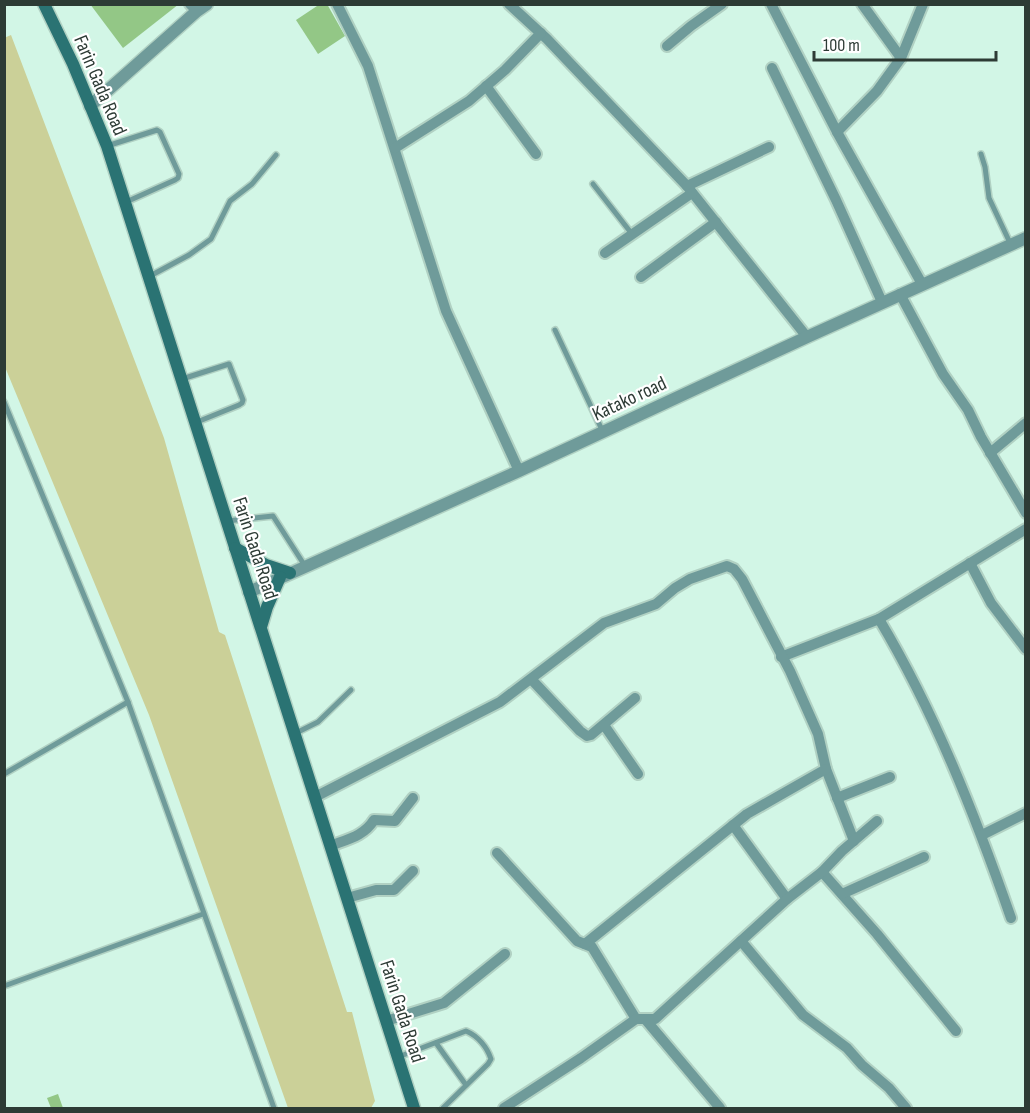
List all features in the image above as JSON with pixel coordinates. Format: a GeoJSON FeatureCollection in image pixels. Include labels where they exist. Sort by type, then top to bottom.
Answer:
{"type":"FeatureCollection","features":[{"type":"Feature","properties":{"kind":"main road","name":"Farin Gada Road"},"geometry":{"type":"LineString","coordinates":[[44,4],[73,64],[107,146],[414,1108]]}},
{"type":"Feature","properties":{"kind":"main road"},"geometry":{"type":"LineString","coordinates":[[235,548],[285,575],[267,607],[261,628]]}},
{"type":"Feature","properties":{"kind":"street"},"geometry":{"type":"LineString","coordinates":[[337,4],[369,66],[446,311],[519,471]]}},
{"type":"Feature","properties":{"kind":"street"},"geometry":{"type":"LineString","coordinates":[[509,4],[541,33],[689,189],[807,337]]}},
{"type":"Feature","properties":{"kind":"street"},"geometry":{"type":"LineString","coordinates":[[667,46],[722,4]]}},
{"type":"Feature","properties":{"kind":"street"},"geometry":{"type":"LineString","coordinates":[[771,4],[837,132],[922,284]]}},
{"type":"Feature","properties":{"kind":"street"},"geometry":{"type":"LineString","coordinates":[[862,4],[901,58]]}},
{"type":"Feature","properties":{"kind":"street"},"geometry":{"type":"LineString","coordinates":[[837,132],[877,91],[901,58],[923,4]]}},
{"type":"Feature","properties":{"kind":"street"},"geometry":{"type":"LineString","coordinates":[[90,106],[198,7]]}},
{"type":"Feature","properties":{"kind":"street"},"geometry":{"type":"LineString","coordinates":[[395,148],[469,101],[541,33]]}},
{"type":"Feature","properties":{"kind":"street"},"geometry":{"type":"LineString","coordinates":[[771,68],[836,200],[882,302]]}},
{"type":"Feature","properties":{"kind":"street"},"geometry":{"type":"LineString","coordinates":[[486,86],[536,154]]}},
{"type":"Feature","properties":{"kind":"street"},"geometry":{"type":"LineString","coordinates":[[605,253],[689,189],[769,147]]}},
{"type":"Feature","properties":{"kind":"street"},"geometry":{"type":"LineString","coordinates":[[641,277],[716,222]]}},
{"type":"Feature","properties":{"kind":"street","name":"Katako road"},"geometry":{"type":"LineString","coordinates":[[249,592],[519,471],[882,302],[1026,238]]}},
{"type":"Feature","properties":{"kind":"street"},"geometry":{"type":"LineString","coordinates":[[900,294],[942,374],[968,410],[990,453],[1026,513]]}},
{"type":"Feature","properties":{"kind":"street"},"geometry":{"type":"LineString","coordinates":[[990,453],[1026,423]]}},
{"type":"Feature","properties":{"kind":"street"},"geometry":{"type":"LineString","coordinates":[[781,657],[879,619],[1026,529]]}},
{"type":"Feature","properties":{"kind":"street"},"geometry":{"type":"LineString","coordinates":[[970,563],[991,603],[1026,649]]}},
{"type":"Feature","properties":{"kind":"street"},"geometry":{"type":"LineString","coordinates":[[315,797],[500,702],[532,680],[604,623],[656,604],[690,579],[727,566],[742,579],[790,671],[818,734],[826,769],[854,841]]}},
{"type":"Feature","properties":{"kind":"street"},"geometry":{"type":"LineString","coordinates":[[879,619],[907,665],[965,791],[1011,918]]}},
{"type":"Feature","properties":{"kind":"street"},"geometry":{"type":"LineString","coordinates":[[532,680],[587,736],[635,698]]}},
{"type":"Feature","properties":{"kind":"street"},"geometry":{"type":"LineString","coordinates":[[604,724],[638,774]]}},
{"type":"Feature","properties":{"kind":"street"},"geometry":{"type":"LineString","coordinates":[[585,944],[747,814],[826,769]]}},
{"type":"Feature","properties":{"kind":"street"},"geometry":{"type":"LineString","coordinates":[[837,798],[890,777]]}},
{"type":"Feature","properties":{"kind":"street"},"geometry":{"type":"LineString","coordinates":[[330,846],[361,835],[374,820],[395,821],[413,798]]}},
{"type":"Feature","properties":{"kind":"street"},"geometry":{"type":"LineString","coordinates":[[982,835],[1026,813]]}},
{"type":"Feature","properties":{"kind":"street"},"geometry":{"type":"LineString","coordinates":[[504,1108],[641,1019],[655,1019],[877,821]]}},
{"type":"Feature","properties":{"kind":"street"},"geometry":{"type":"LineString","coordinates":[[733,825],[787,899]]}},
{"type":"Feature","properties":{"kind":"street"},"geometry":{"type":"LineString","coordinates":[[497,853],[577,941],[592,947],[641,1019],[720,1108]]}},
{"type":"Feature","properties":{"kind":"street"},"geometry":{"type":"LineString","coordinates":[[842,894],[924,857]]}},
{"type":"Feature","properties":{"kind":"street"},"geometry":{"type":"LineString","coordinates":[[347,898],[376,890],[394,890],[413,872]]}},
{"type":"Feature","properties":{"kind":"street"},"geometry":{"type":"LineString","coordinates":[[822,872],[877,934],[956,1031]]}},
{"type":"Feature","properties":{"kind":"street"},"geometry":{"type":"LineString","coordinates":[[741,941],[803,1015],[847,1048],[862,1065],[889,1088],[906,1108]]}},
{"type":"Feature","properties":{"kind":"street"},"geometry":{"type":"LineString","coordinates":[[386,1021],[444,1003],[505,954]]}},
{"type":"Feature","properties":{"kind":"lane"},"geometry":{"type":"LineString","coordinates":[[107,146],[157,130],[178,174],[175,180],[125,203]]}},
{"type":"Feature","properties":{"kind":"lane"},"geometry":{"type":"LineString","coordinates":[[981,154],[989,198],[1011,245]]}},
{"type":"Feature","properties":{"kind":"lane"},"geometry":{"type":"LineString","coordinates":[[148,276],[189,255],[211,239],[230,201],[252,184],[276,155]]}},
{"type":"Feature","properties":{"kind":"lane"},"geometry":{"type":"LineString","coordinates":[[592,184],[632,234]]}},
{"type":"Feature","properties":{"kind":"lane"},"geometry":{"type":"LineString","coordinates":[[555,330],[603,432]]}},
{"type":"Feature","properties":{"kind":"lane"},"geometry":{"type":"LineString","coordinates":[[181,380],[229,364],[243,400],[242,404],[195,423]]}},
{"type":"Feature","properties":{"kind":"lane"},"geometry":{"type":"LineString","coordinates":[[4,402],[128,702],[274,1108]]}},
{"type":"Feature","properties":{"kind":"lane"},"geometry":{"type":"LineString","coordinates":[[227,521],[273,516],[305,566]]}},
{"type":"Feature","properties":{"kind":"lane"},"geometry":{"type":"LineString","coordinates":[[295,734],[318,722],[351,690]]}},
{"type":"Feature","properties":{"kind":"lane"},"geometry":{"type":"LineString","coordinates":[[4,774],[128,702]]}},
{"type":"Feature","properties":{"kind":"lane"},"geometry":{"type":"LineString","coordinates":[[4,986],[203,914]]}},
{"type":"Feature","properties":{"kind":"lane"},"geometry":{"type":"LineString","coordinates":[[398,1057],[466,1032],[474,1034],[489,1051],[491,1059],[442,1108]]}},
{"type":"Feature","properties":{"kind":"lane"},"geometry":{"type":"LineString","coordinates":[[436,1043],[466,1086]]}},
{"type":"Feature","properties":{"kind":"green space"},"geometry":{"type":"Polygon","coordinates":[[[11,35],[164,438],[219,632],[225,635],[347,1012],[352,1012],[375,1101],[371,1108],[288,1108],[149,715],[5,367],[4,38],[11,35]]]}},
{"type":"Feature","properties":{"kind":"building"},"geometry":{"type":"Polygon","coordinates":[[[90,4],[179,4],[123,48],[90,4]]]}},
{"type":"Feature","properties":{"kind":"building"},"geometry":{"type":"Polygon","coordinates":[[[320,4],[327,4],[345,36],[318,54],[296,20],[320,4]]]}},
{"type":"Feature","properties":{"kind":"building"},"geometry":{"type":"Polygon","coordinates":[[[58,1094],[63,1108],[51,1108],[47,1098],[58,1094]]]}}]}
